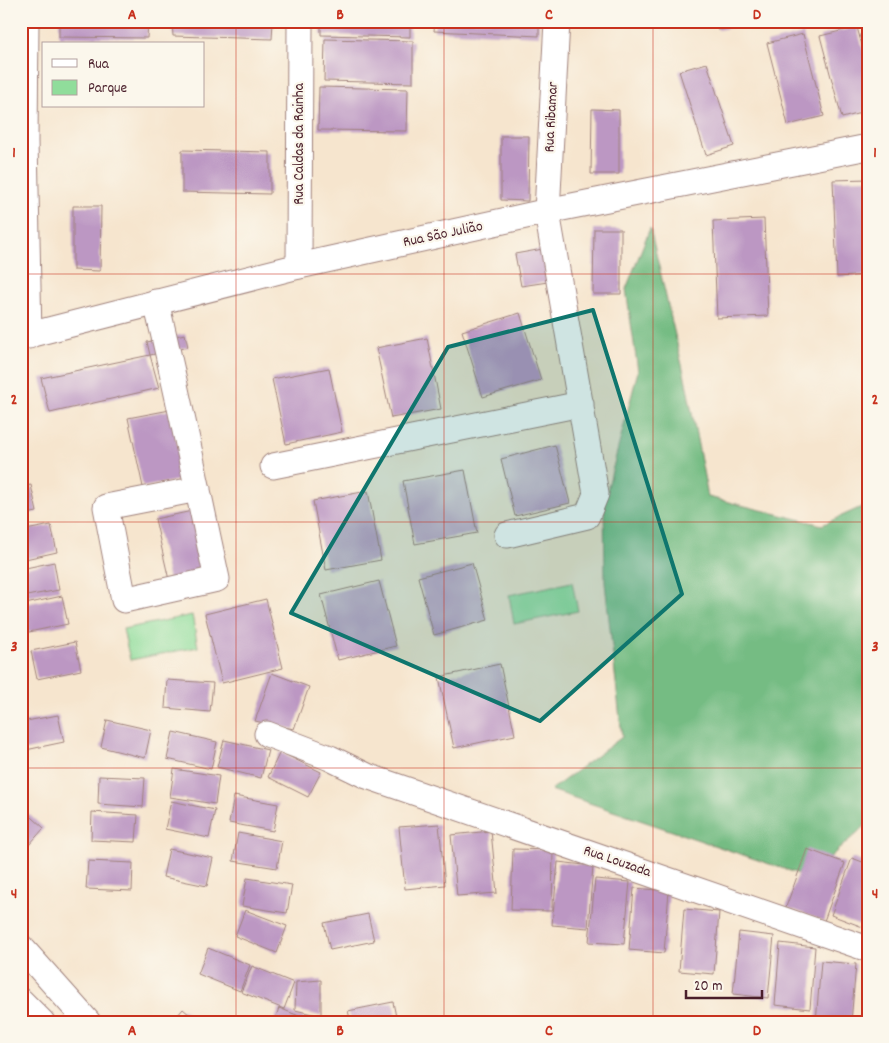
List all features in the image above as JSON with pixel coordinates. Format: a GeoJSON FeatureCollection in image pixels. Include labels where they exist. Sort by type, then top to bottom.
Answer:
{"type":"FeatureCollection","features":[{"type":"Feature","properties":{"kind":"street"},"geometry":{"type":"LineString","coordinates":[[25,336],[23,140],[26,21]]}},
{"type":"Feature","properties":{"kind":"street","name":"Rua Caldas da Rainha"},"geometry":{"type":"LineString","coordinates":[[299,266],[300,21]]}},
{"type":"Feature","properties":{"kind":"street","name":"Rua Ribamar"},"geometry":{"type":"LineString","coordinates":[[507,535],[588,516],[596,494],[547,212],[557,21]]}},
{"type":"Feature","properties":{"kind":"street","name":"Rua São Julião"},"geometry":{"type":"LineString","coordinates":[[25,336],[299,266],[547,212],[868,147]]}},
{"type":"Feature","properties":{"kind":"street"},"geometry":{"type":"LineString","coordinates":[[156,302],[198,489],[217,579],[124,600],[106,507],[198,489]]}},
{"type":"Feature","properties":{"kind":"street"},"geometry":{"type":"LineString","coordinates":[[273,466],[581,404]]}},
{"type":"Feature","properties":{"kind":"street","name":"Rua Louzada"},"geometry":{"type":"LineString","coordinates":[[267,734],[330,758],[367,776],[868,948]]}},
{"type":"Feature","properties":{"kind":"street"},"geometry":{"type":"LineString","coordinates":[[21,947],[88,1022]]}},
{"type":"Feature","properties":{"kind":"street"},"geometry":{"type":"LineString","coordinates":[[21,1001],[42,1022]]}},
{"type":"Feature","properties":{"kind":"highlighted area"},"geometry":{"type":"Polygon","coordinates":[[[593,310],[682,594],[540,721],[291,613],[448,347],[593,310]]]}},
{"type":"Feature","properties":{"kind":"green space"},"geometry":{"type":"Polygon","coordinates":[[[650,228],[686,382],[708,497],[822,525],[868,504],[868,823],[808,877],[551,790],[622,737],[605,583],[604,502],[638,371],[626,289],[650,228]]]}},
{"type":"Feature","properties":{"kind":"green space"},"geometry":{"type":"Polygon","coordinates":[[[572,582],[578,611],[514,624],[509,595],[572,582]]]}},
{"type":"Feature","properties":{"kind":"green space"},"geometry":{"type":"Polygon","coordinates":[[[192,615],[198,647],[130,660],[123,629],[192,615]]]}},
{"type":"Feature","properties":{"kind":"building"},"geometry":{"type":"Polygon","coordinates":[[[59,21],[148,21],[147,38],[59,37],[59,21]]]}},
{"type":"Feature","properties":{"kind":"building"},"geometry":{"type":"Polygon","coordinates":[[[172,21],[273,21],[272,39],[173,36],[172,21]]]}},
{"type":"Feature","properties":{"kind":"building"},"geometry":{"type":"Polygon","coordinates":[[[321,21],[410,21],[410,37],[321,35],[321,21]]]}},
{"type":"Feature","properties":{"kind":"building"},"geometry":{"type":"Polygon","coordinates":[[[435,21],[539,21],[539,36],[434,31],[435,21]]]}},
{"type":"Feature","properties":{"kind":"building"},"geometry":{"type":"Polygon","coordinates":[[[716,21],[755,21],[755,23],[718,30],[716,21]]]}},
{"type":"Feature","properties":{"kind":"building"},"geometry":{"type":"Polygon","coordinates":[[[770,21],[794,21],[794,22],[771,27],[770,21]]]}},
{"type":"Feature","properties":{"kind":"building"},"geometry":{"type":"Polygon","coordinates":[[[857,27],[868,69],[868,111],[842,118],[820,36],[857,27]]]}},
{"type":"Feature","properties":{"kind":"building"},"geometry":{"type":"Polygon","coordinates":[[[803,34],[824,116],[788,125],[767,43],[803,34]]]}},
{"type":"Feature","properties":{"kind":"building"},"geometry":{"type":"Polygon","coordinates":[[[325,39],[413,41],[413,83],[324,81],[325,39]]]}},
{"type":"Feature","properties":{"kind":"building"},"geometry":{"type":"Polygon","coordinates":[[[707,63],[734,146],[706,155],[679,71],[707,63]]]}},
{"type":"Feature","properties":{"kind":"building"},"geometry":{"type":"Polygon","coordinates":[[[319,87],[408,89],[407,131],[318,130],[319,87]]]}},
{"type":"Feature","properties":{"kind":"building"},"geometry":{"type":"Polygon","coordinates":[[[592,109],[619,110],[619,174],[591,174],[592,109]]]}},
{"type":"Feature","properties":{"kind":"building"},"geometry":{"type":"Polygon","coordinates":[[[501,136],[529,136],[528,201],[501,200],[501,136]]]}},
{"type":"Feature","properties":{"kind":"building"},"geometry":{"type":"Polygon","coordinates":[[[182,150],[270,152],[270,194],[182,192],[182,150]]]}},
{"type":"Feature","properties":{"kind":"building"},"geometry":{"type":"Polygon","coordinates":[[[868,179],[868,275],[837,277],[833,180],[868,179]]]}},
{"type":"Feature","properties":{"kind":"building"},"geometry":{"type":"Polygon","coordinates":[[[73,206],[101,206],[100,271],[73,270],[73,206]]]}},
{"type":"Feature","properties":{"kind":"building"},"geometry":{"type":"Polygon","coordinates":[[[764,219],[768,316],[717,318],[713,221],[764,219]]]}},
{"type":"Feature","properties":{"kind":"building"},"geometry":{"type":"Polygon","coordinates":[[[594,229],[621,229],[621,294],[593,294],[594,229]]]}},
{"type":"Feature","properties":{"kind":"building"},"geometry":{"type":"Polygon","coordinates":[[[543,249],[548,282],[521,286],[515,254],[543,249]]]}},
{"type":"Feature","properties":{"kind":"building"},"geometry":{"type":"Polygon","coordinates":[[[520,313],[541,380],[483,397],[462,331],[520,313]]]}},
{"type":"Feature","properties":{"kind":"building"},"geometry":{"type":"Polygon","coordinates":[[[185,334],[188,347],[150,355],[147,342],[185,334]]]}},
{"type":"Feature","properties":{"kind":"building"},"geometry":{"type":"Polygon","coordinates":[[[427,338],[441,409],[391,418],[376,348],[427,338]]]}},
{"type":"Feature","properties":{"kind":"building"},"geometry":{"type":"Polygon","coordinates":[[[150,355],[159,388],[50,413],[41,378],[150,355]]]}},
{"type":"Feature","properties":{"kind":"building"},"geometry":{"type":"Polygon","coordinates":[[[329,368],[342,432],[286,444],[272,379],[329,368]]]}},
{"type":"Feature","properties":{"kind":"building"},"geometry":{"type":"Polygon","coordinates":[[[170,410],[185,479],[143,487],[128,418],[170,410]]]}},
{"type":"Feature","properties":{"kind":"building"},"geometry":{"type":"Polygon","coordinates":[[[555,445],[570,503],[515,516],[501,459],[555,445]]]}},
{"type":"Feature","properties":{"kind":"building"},"geometry":{"type":"Polygon","coordinates":[[[465,470],[477,533],[415,544],[403,481],[465,470]]]}},
{"type":"Feature","properties":{"kind":"building"},"geometry":{"type":"Polygon","coordinates":[[[31,485],[37,512],[21,515],[21,487],[31,485]]]}},
{"type":"Feature","properties":{"kind":"building"},"geometry":{"type":"Polygon","coordinates":[[[368,491],[381,560],[326,570],[313,501],[368,491]]]}},
{"type":"Feature","properties":{"kind":"building"},"geometry":{"type":"Polygon","coordinates":[[[192,511],[205,572],[169,580],[155,519],[192,511]]]}},
{"type":"Feature","properties":{"kind":"building"},"geometry":{"type":"Polygon","coordinates":[[[51,525],[57,552],[21,560],[21,531],[51,525]]]}},
{"type":"Feature","properties":{"kind":"building"},"geometry":{"type":"Polygon","coordinates":[[[54,562],[59,590],[21,597],[21,569],[54,562]]]}},
{"type":"Feature","properties":{"kind":"building"},"geometry":{"type":"Polygon","coordinates":[[[472,563],[488,620],[434,635],[418,577],[472,563]]]}},
{"type":"Feature","properties":{"kind":"building"},"geometry":{"type":"Polygon","coordinates":[[[379,581],[396,646],[338,660],[321,595],[379,581]]]}},
{"type":"Feature","properties":{"kind":"building"},"geometry":{"type":"Polygon","coordinates":[[[62,596],[68,624],[24,633],[21,605],[62,596]]]}},
{"type":"Feature","properties":{"kind":"building"},"geometry":{"type":"Polygon","coordinates":[[[266,599],[283,668],[222,683],[205,614],[266,599]]]}},
{"type":"Feature","properties":{"kind":"building"},"geometry":{"type":"Polygon","coordinates":[[[75,642],[81,670],[37,679],[31,651],[75,642]]]}},
{"type":"Feature","properties":{"kind":"building"},"geometry":{"type":"Polygon","coordinates":[[[500,664],[515,735],[454,748],[439,677],[500,664]]]}},
{"type":"Feature","properties":{"kind":"building"},"geometry":{"type":"Polygon","coordinates":[[[272,673],[309,687],[294,729],[255,721],[272,673]]]}},
{"type":"Feature","properties":{"kind":"building"},"geometry":{"type":"Polygon","coordinates":[[[167,680],[213,683],[210,712],[165,708],[167,680]]]}},
{"type":"Feature","properties":{"kind":"building"},"geometry":{"type":"Polygon","coordinates":[[[58,715],[64,742],[21,751],[21,722],[58,715]]]}},
{"type":"Feature","properties":{"kind":"building"},"geometry":{"type":"Polygon","coordinates":[[[107,720],[151,730],[145,758],[101,747],[107,720]]]}},
{"type":"Feature","properties":{"kind":"building"},"geometry":{"type":"Polygon","coordinates":[[[173,732],[217,742],[211,769],[167,759],[173,732]]]}},
{"type":"Feature","properties":{"kind":"building"},"geometry":{"type":"Polygon","coordinates":[[[224,740],[268,750],[261,778],[217,767],[224,740]]]}},
{"type":"Feature","properties":{"kind":"building"},"geometry":{"type":"Polygon","coordinates":[[[280,752],[321,772],[308,797],[268,777],[280,752]]]}},
{"type":"Feature","properties":{"kind":"building"},"geometry":{"type":"Polygon","coordinates":[[[174,769],[219,776],[215,804],[170,797],[174,769]]]}},
{"type":"Feature","properties":{"kind":"building"},"geometry":{"type":"Polygon","coordinates":[[[99,776],[145,778],[143,807],[98,804],[99,776]]]}},
{"type":"Feature","properties":{"kind":"building"},"geometry":{"type":"Polygon","coordinates":[[[234,796],[278,804],[273,831],[229,823],[234,796]]]}},
{"type":"Feature","properties":{"kind":"building"},"geometry":{"type":"Polygon","coordinates":[[[171,801],[215,810],[209,838],[165,829],[171,801]]]}},
{"type":"Feature","properties":{"kind":"building"},"geometry":{"type":"Polygon","coordinates":[[[22,808],[44,828],[21,854],[21,810],[22,808]]]}},
{"type":"Feature","properties":{"kind":"building"},"geometry":{"type":"Polygon","coordinates":[[[92,812],[138,815],[136,842],[91,840],[92,812]]]}},
{"type":"Feature","properties":{"kind":"building"},"geometry":{"type":"Polygon","coordinates":[[[439,824],[445,885],[405,889],[399,827],[439,824]]]}},
{"type":"Feature","properties":{"kind":"building"},"geometry":{"type":"Polygon","coordinates":[[[491,831],[497,893],[457,896],[451,835],[491,831]]]}},
{"type":"Feature","properties":{"kind":"building"},"geometry":{"type":"Polygon","coordinates":[[[238,833],[282,841],[277,868],[233,861],[238,833]]]}},
{"type":"Feature","properties":{"kind":"building"},"geometry":{"type":"Polygon","coordinates":[[[169,849],[213,858],[207,886],[163,877],[169,849]]]}},
{"type":"Feature","properties":{"kind":"building"},"geometry":{"type":"Polygon","coordinates":[[[513,849],[553,850],[552,911],[511,910],[513,849]]]}},
{"type":"Feature","properties":{"kind":"building"},"geometry":{"type":"Polygon","coordinates":[[[807,849],[845,863],[824,921],[786,907],[807,849]]]}},
{"type":"Feature","properties":{"kind":"building"},"geometry":{"type":"Polygon","coordinates":[[[852,858],[868,864],[868,929],[831,915],[852,858]]]}},
{"type":"Feature","properties":{"kind":"building"},"geometry":{"type":"Polygon","coordinates":[[[88,861],[133,863],[132,891],[86,889],[88,861]]]}},
{"type":"Feature","properties":{"kind":"building"},"geometry":{"type":"Polygon","coordinates":[[[558,862],[593,866],[588,928],[552,925],[558,862]]]}},
{"type":"Feature","properties":{"kind":"building"},"geometry":{"type":"Polygon","coordinates":[[[247,878],[292,885],[287,913],[242,906],[247,878]]]}},
{"type":"Feature","properties":{"kind":"building"},"geometry":{"type":"Polygon","coordinates":[[[595,879],[630,882],[624,944],[589,942],[595,879]]]}},
{"type":"Feature","properties":{"kind":"building"},"geometry":{"type":"Polygon","coordinates":[[[634,888],[669,891],[664,953],[629,950],[634,888]]]}},
{"type":"Feature","properties":{"kind":"building"},"geometry":{"type":"Polygon","coordinates":[[[684,909],[719,912],[714,974],[679,971],[684,909]]]}},
{"type":"Feature","properties":{"kind":"building"},"geometry":{"type":"Polygon","coordinates":[[[245,910],[287,926],[277,953],[235,936],[245,910]]]}},
{"type":"Feature","properties":{"kind":"building"},"geometry":{"type":"Polygon","coordinates":[[[368,914],[374,941],[330,950],[324,923],[368,914]]]}},
{"type":"Feature","properties":{"kind":"building"},"geometry":{"type":"Polygon","coordinates":[[[739,932],[774,936],[768,998],[733,994],[739,932]]]}},
{"type":"Feature","properties":{"kind":"building"},"geometry":{"type":"Polygon","coordinates":[[[780,943],[815,947],[810,1009],[775,1005],[780,943]]]}},
{"type":"Feature","properties":{"kind":"building"},"geometry":{"type":"Polygon","coordinates":[[[208,948],[250,965],[240,991],[198,974],[208,948]]]}},
{"type":"Feature","properties":{"kind":"building"},"geometry":{"type":"Polygon","coordinates":[[[821,961],[856,964],[851,1022],[816,1022],[821,961]]]}},
{"type":"Feature","properties":{"kind":"building"},"geometry":{"type":"Polygon","coordinates":[[[252,966],[294,983],[284,1009],[241,992],[252,966]]]}},
{"type":"Feature","properties":{"kind":"building"},"geometry":{"type":"Polygon","coordinates":[[[865,975],[868,975],[868,1022],[861,1022],[865,975]]]}},
{"type":"Feature","properties":{"kind":"building"},"geometry":{"type":"Polygon","coordinates":[[[321,980],[321,1016],[295,1010],[296,982],[321,980]]]}},
{"type":"Feature","properties":{"kind":"building"},"geometry":{"type":"Polygon","coordinates":[[[393,1002],[397,1022],[351,1022],[348,1011],[393,1002]]]}},
{"type":"Feature","properties":{"kind":"building"},"geometry":{"type":"Polygon","coordinates":[[[279,1008],[314,1022],[274,1022],[279,1008]]]}},
{"type":"Feature","properties":{"kind":"building"},"geometry":{"type":"Polygon","coordinates":[[[183,1009],[198,1022],[172,1022],[183,1009]]]}}]}
